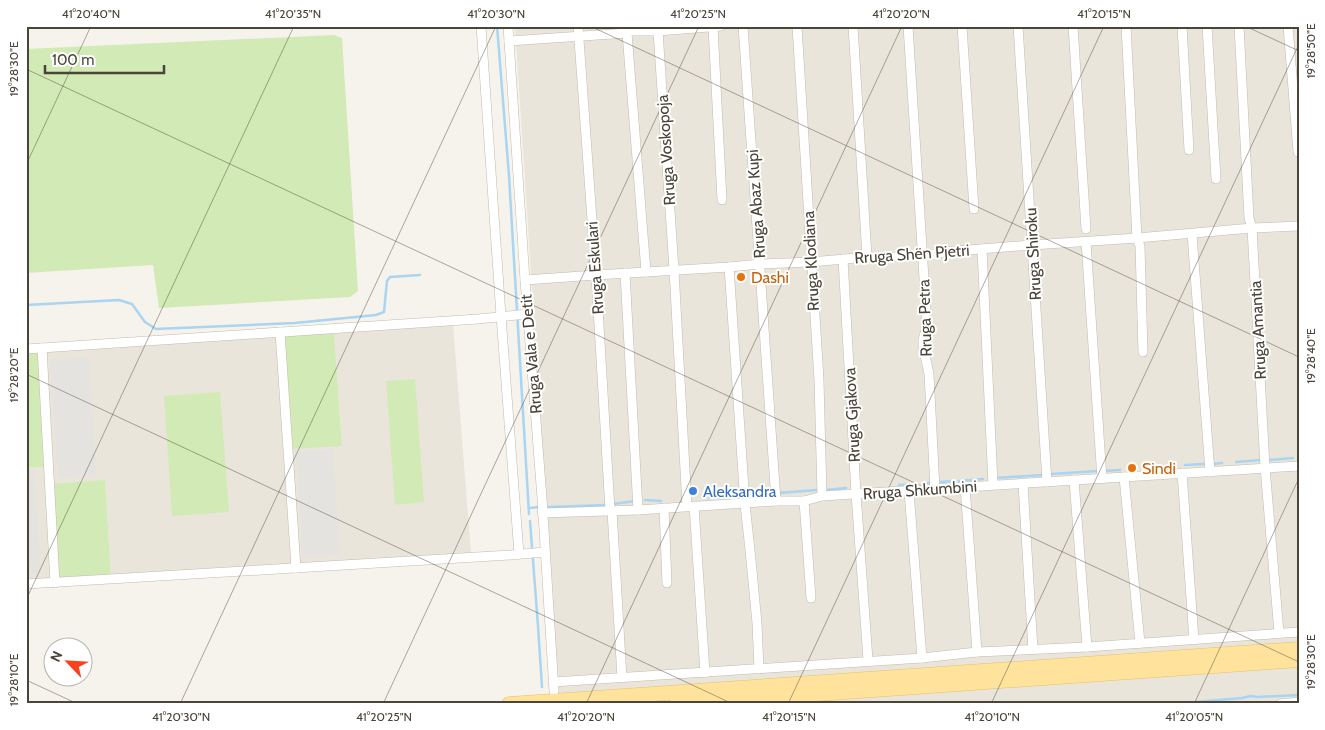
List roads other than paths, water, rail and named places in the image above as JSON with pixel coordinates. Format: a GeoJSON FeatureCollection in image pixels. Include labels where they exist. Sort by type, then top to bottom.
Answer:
{"type":"FeatureCollection","features":[{"type":"Feature","properties":{"kind":"main road"},"geometry":{"type":"LineString","coordinates":[[509,704],[1299,649]]}},
{"type":"Feature","properties":{"kind":"main road"},"geometry":{"type":"LineString","coordinates":[[676,704],[1299,660]]}},
{"type":"Feature","properties":{"kind":"street"},"geometry":{"type":"LineString","coordinates":[[482,26],[521,554]]}},
{"type":"Feature","properties":{"kind":"street","name":"Rruga Vala e Detit"},"geometry":{"type":"LineString","coordinates":[[508,26],[525,280],[525,314],[542,513],[542,552],[553,687],[622,678]]}},
{"type":"Feature","properties":{"kind":"street"},"geometry":{"type":"LineString","coordinates":[[509,41],[578,31],[658,31],[721,26]]}},
{"type":"Feature","properties":{"kind":"street","name":"Rruga Abaz Kupi"},"geometry":{"type":"LineString","coordinates":[[743,26],[776,501]]}},
{"type":"Feature","properties":{"kind":"street","name":"Rruga Klodiana"},"geometry":{"type":"LineString","coordinates":[[797,26],[818,380],[822,496]]}},
{"type":"Feature","properties":{"kind":"street"},"geometry":{"type":"LineString","coordinates":[[853,26],[867,257]]}},
{"type":"Feature","properties":{"kind":"street","name":"Rruga Petra"},"geometry":{"type":"LineString","coordinates":[[908,26],[926,326],[923,346],[929,374],[935,489]]}},
{"type":"Feature","properties":{"kind":"street"},"geometry":{"type":"LineString","coordinates":[[962,26],[974,210]]}},
{"type":"Feature","properties":{"kind":"street","name":"Rruga Shiroku"},"geometry":{"type":"LineString","coordinates":[[1018,26],[1047,482]]}},
{"type":"Feature","properties":{"kind":"street"},"geometry":{"type":"LineString","coordinates":[[1073,26],[1086,229]]}},
{"type":"Feature","properties":{"kind":"street"},"geometry":{"type":"LineString","coordinates":[[1126,26],[1137,238],[1140,246],[1143,352]]}},
{"type":"Feature","properties":{"kind":"street"},"geometry":{"type":"LineString","coordinates":[[1182,26],[1190,150]]}},
{"type":"Feature","properties":{"kind":"street"},"geometry":{"type":"LineString","coordinates":[[1207,26],[1216,179]]}},
{"type":"Feature","properties":{"kind":"street","name":"Rruga Amantia"},"geometry":{"type":"LineString","coordinates":[[1239,26],[1265,467],[1279,633]]}},
{"type":"Feature","properties":{"kind":"street"},"geometry":{"type":"LineString","coordinates":[[1288,26],[1298,152]]}},
{"type":"Feature","properties":{"kind":"street"},"geometry":{"type":"LineString","coordinates":[[713,27],[722,200]]}},
{"type":"Feature","properties":{"kind":"street"},"geometry":{"type":"LineString","coordinates":[[628,30],[646,272]]}},
{"type":"Feature","properties":{"kind":"street","name":"Rruga Eskulari"},"geometry":{"type":"LineString","coordinates":[[578,31],[622,678]]}},
{"type":"Feature","properties":{"kind":"street","name":"Rruga Voskopoja"},"geometry":{"type":"LineString","coordinates":[[658,31],[690,506]]}},
{"type":"Feature","properties":{"kind":"street","name":"Rruga Shën Pjetri"},"geometry":{"type":"LineString","coordinates":[[525,280],[867,257],[922,257],[943,252],[982,249],[1032,239],[1086,242],[1252,228],[1299,226]]}},
{"type":"Feature","properties":{"kind":"street"},"geometry":{"type":"LineString","coordinates":[[1192,234],[1210,472]]}},
{"type":"Feature","properties":{"kind":"street"},"geometry":{"type":"LineString","coordinates":[[1086,242],[1102,479]]}},
{"type":"Feature","properties":{"kind":"street"},"geometry":{"type":"LineString","coordinates":[[982,249],[993,484]]}},
{"type":"Feature","properties":{"kind":"street","name":"Rruga Gjakova"},"geometry":{"type":"LineString","coordinates":[[842,259],[868,660]]}},
{"type":"Feature","properties":{"kind":"street"},"geometry":{"type":"LineString","coordinates":[[729,267],[745,504],[756,614],[759,669]]}},
{"type":"Feature","properties":{"kind":"street"},"geometry":{"type":"LineString","coordinates":[[625,273],[638,510]]}},
{"type":"Feature","properties":{"kind":"street"},"geometry":{"type":"LineString","coordinates":[[26,349],[525,314]]}},
{"type":"Feature","properties":{"kind":"street"},"geometry":{"type":"LineString","coordinates":[[280,332],[296,568]]}},
{"type":"Feature","properties":{"kind":"street"},"geometry":{"type":"LineString","coordinates":[[42,348],[56,583]]}},
{"type":"Feature","properties":{"kind":"street","name":"Rruga Shkumbini"},"geometry":{"type":"LineString","coordinates":[[542,513],[804,501],[822,496],[1299,466]]}},
{"type":"Feature","properties":{"kind":"street"},"geometry":{"type":"LineString","coordinates":[[1182,473],[1194,640]]}},
{"type":"Feature","properties":{"kind":"street"},"geometry":{"type":"LineString","coordinates":[[1124,476],[1140,643]]}},
{"type":"Feature","properties":{"kind":"street"},"geometry":{"type":"LineString","coordinates":[[1074,480],[1087,647]]}},
{"type":"Feature","properties":{"kind":"street"},"geometry":{"type":"LineString","coordinates":[[1023,484],[1033,650]]}},
{"type":"Feature","properties":{"kind":"street"},"geometry":{"type":"LineString","coordinates":[[965,486],[977,652]]}},
{"type":"Feature","properties":{"kind":"street"},"geometry":{"type":"LineString","coordinates":[[909,491],[922,658]]}},
{"type":"Feature","properties":{"kind":"street"},"geometry":{"type":"LineString","coordinates":[[804,501],[811,598]]}},
{"type":"Feature","properties":{"kind":"street"},"geometry":{"type":"LineString","coordinates":[[690,506],[706,673]]}},
{"type":"Feature","properties":{"kind":"street"},"geometry":{"type":"LineString","coordinates":[[664,508],[667,583]]}},
{"type":"Feature","properties":{"kind":"street"},"geometry":{"type":"LineString","coordinates":[[26,584],[542,552]]}},
{"type":"Feature","properties":{"kind":"street"},"geometry":{"type":"LineString","coordinates":[[622,678],[868,660],[922,658],[977,652],[1087,647],[1299,632]]}},
{"type":"Feature","properties":{"kind":"street"},"geometry":{"type":"LineString","coordinates":[[1280,704],[1299,702]]}},
{"type":"Feature","properties":{"kind":"waterway"},"geometry":{"type":"LineString","coordinates":[[497,26],[509,176],[529,514]]}},
{"type":"Feature","properties":{"kind":"waterway"},"geometry":{"type":"LineString","coordinates":[[26,305],[119,300],[132,304],[145,322],[156,329],[295,323],[376,315],[384,312],[387,281],[390,277],[420,275]]}},
{"type":"Feature","properties":{"kind":"waterway"},"geometry":{"type":"LineString","coordinates":[[1270,460],[1293,458]]}},
{"type":"Feature","properties":{"kind":"waterway"},"geometry":{"type":"LineString","coordinates":[[1236,462],[1261,460]]}},
{"type":"Feature","properties":{"kind":"waterway"},"geometry":{"type":"LineString","coordinates":[[1212,464],[1222,463]]}},
{"type":"Feature","properties":{"kind":"waterway"},"geometry":{"type":"LineString","coordinates":[[1185,465],[1204,464]]}},
{"type":"Feature","properties":{"kind":"waterway"},"geometry":{"type":"LineString","coordinates":[[1104,471],[1120,470]]}},
{"type":"Feature","properties":{"kind":"waterway"},"geometry":{"type":"LineString","coordinates":[[1051,474],[1098,471]]}},
{"type":"Feature","properties":{"kind":"waterway"},"geometry":{"type":"LineString","coordinates":[[996,478],[1043,475]]}},
{"type":"Feature","properties":{"kind":"waterway"},"geometry":{"type":"LineString","coordinates":[[959,481],[983,479]]}},
{"type":"Feature","properties":{"kind":"waterway"},"geometry":{"type":"LineString","coordinates":[[940,482],[953,481]]}},
{"type":"Feature","properties":{"kind":"waterway"},"geometry":{"type":"LineString","coordinates":[[923,483],[931,483]]}},
{"type":"Feature","properties":{"kind":"waterway"},"geometry":{"type":"LineString","coordinates":[[899,485],[916,484]]}},
{"type":"Feature","properties":{"kind":"waterway"},"geometry":{"type":"LineString","coordinates":[[825,490],[846,488]]}},
{"type":"Feature","properties":{"kind":"waterway"},"geometry":{"type":"LineString","coordinates":[[778,493],[817,490]]}},
{"type":"Feature","properties":{"kind":"waterway"},"geometry":{"type":"LineString","coordinates":[[747,495],[774,493]]}},
{"type":"Feature","properties":{"kind":"waterway"},"geometry":{"type":"LineString","coordinates":[[709,498],[742,496]]}},
{"type":"Feature","properties":{"kind":"waterway"},"geometry":{"type":"LineString","coordinates":[[645,500],[661,501]]}},
{"type":"Feature","properties":{"kind":"waterway"},"geometry":{"type":"LineString","coordinates":[[613,504],[635,501]]}},
{"type":"Feature","properties":{"kind":"waterway"},"geometry":{"type":"LineString","coordinates":[[549,507],[606,505]]}},
{"type":"Feature","properties":{"kind":"waterway"},"geometry":{"type":"LineString","coordinates":[[529,508],[540,507]]}},
{"type":"Feature","properties":{"kind":"waterway"},"geometry":{"type":"LineString","coordinates":[[530,521],[542,687]]}},
{"type":"Feature","properties":{"kind":"waterway"},"geometry":{"type":"LineString","coordinates":[[1171,704],[1251,696],[1299,695]]}},
{"type":"Feature","properties":{"kind":"place","name":"Dashi"},"geometry":{"type":"Point","coordinates":[741,277]}},
{"type":"Feature","properties":{"kind":"place","name":"Sindi"},"geometry":{"type":"Point","coordinates":[1132,468]}},
{"type":"Feature","properties":{"kind":"place","name":"Aleksandra"},"geometry":{"type":"Point","coordinates":[693,491]}}]}
